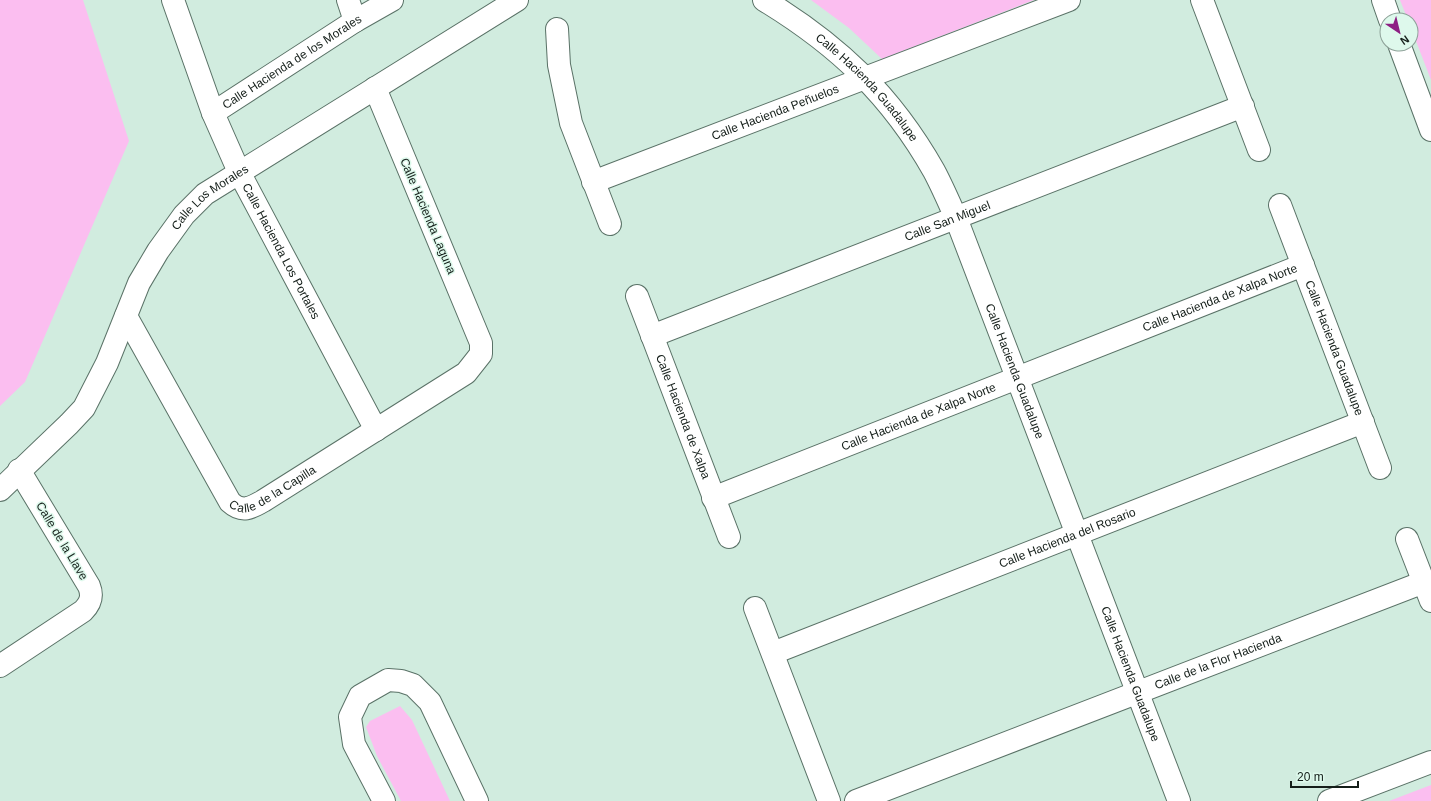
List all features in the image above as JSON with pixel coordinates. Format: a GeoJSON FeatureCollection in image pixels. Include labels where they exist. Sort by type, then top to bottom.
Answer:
{"type":"FeatureCollection","features":[{"type":"Feature","properties":{"kind":"street","name":"Calle Hacienda Los Portales"},"geometry":{"type":"LineString","coordinates":[[173,0],[213,113],[239,172],[376,430]]}},
{"type":"Feature","properties":{"kind":"street"},"geometry":{"type":"LineString","coordinates":[[348,0],[355,21]]}},
{"type":"Feature","properties":{"kind":"street","name":"Calle Hacienda de los Morales"},"geometry":{"type":"LineString","coordinates":[[213,113],[355,21],[392,0]]}},
{"type":"Feature","properties":{"kind":"street","name":"Calle Los Morales"},"geometry":{"type":"LineString","coordinates":[[0,490],[70,424],[84,408],[107,363],[139,283],[158,251],[184,215],[205,194],[517,0]]}},
{"type":"Feature","properties":{"kind":"street","name":"Calle Hacienda Guadalupe"},"geometry":{"type":"LineString","coordinates":[[764,0],[796,19],[834,47],[887,100],[911,133],[935,172],[956,218],[1179,801]]}},
{"type":"Feature","properties":{"kind":"street","name":"Calle Hacienda Peñuelos"},"geometry":{"type":"LineString","coordinates":[[593,182],[1069,0]]}},
{"type":"Feature","properties":{"kind":"street"},"geometry":{"type":"LineString","coordinates":[[1202,0],[1259,150]]}},
{"type":"Feature","properties":{"kind":"street"},"geometry":{"type":"LineString","coordinates":[[1383,0],[1387,12]]}},
{"type":"Feature","properties":{"kind":"street"},"geometry":{"type":"LineString","coordinates":[[557,29],[559,65],[569,116],[610,224]]}},
{"type":"Feature","properties":{"kind":"street"},"geometry":{"type":"LineString","coordinates":[[1402,52],[1431,130]]}},
{"type":"Feature","properties":{"kind":"street","name":"Calle Hacienda Laguna"},"geometry":{"type":"LineString","coordinates":[[375,88],[482,343]]}},
{"type":"Feature","properties":{"kind":"street","name":"Calle San Miguel"},"geometry":{"type":"LineString","coordinates":[[652,336],[1243,106]]}},
{"type":"Feature","properties":{"kind":"street","name":"Calle Hacienda Guadalupe"},"geometry":{"type":"LineString","coordinates":[[1280,205],[1380,468]]}},
{"type":"Feature","properties":{"kind":"street","name":"Calle Hacienda de Xalpa Norte"},"geometry":{"type":"LineString","coordinates":[[714,498],[1303,265]]}},
{"type":"Feature","properties":{"kind":"street","name":"Calle Hacienda de Xalpa"},"geometry":{"type":"LineString","coordinates":[[637,296],[728,537]]}},
{"type":"Feature","properties":{"kind":"street","name":"Calle de la Capilla"},"geometry":{"type":"LineString","coordinates":[[126,316],[230,502],[235,507],[242,509],[250,508],[263,501],[466,373],[481,354],[482,343]]}},
{"type":"Feature","properties":{"kind":"street","name":"Calle Hacienda del Rosario"},"geometry":{"type":"LineString","coordinates":[[772,653],[1363,422]]}},
{"type":"Feature","properties":{"kind":"street","name":"Calle de la Llave"},"geometry":{"type":"LineString","coordinates":[[0,666],[83,611],[91,599],[89,586],[20,470]]}},
{"type":"Feature","properties":{"kind":"street"},"geometry":{"type":"LineString","coordinates":[[1407,539],[1427,591]]}},
{"type":"Feature","properties":{"kind":"street","name":"Calle de la Flor Hacienda"},"geometry":{"type":"LineString","coordinates":[[856,801],[1137,692],[1427,591]]}},
{"type":"Feature","properties":{"kind":"street"},"geometry":{"type":"LineString","coordinates":[[755,608],[829,801]]}},
{"type":"Feature","properties":{"kind":"street"},"geometry":{"type":"LineString","coordinates":[[384,801],[354,744],[350,717],[360,696],[388,680],[401,681],[413,685],[430,702],[477,801]]}},
{"type":"Feature","properties":{"kind":"street"},"geometry":{"type":"LineString","coordinates":[[1329,801],[1431,762]]}},
{"type":"Feature","properties":{"kind":"shaded area"},"geometry":{"type":"Polygon","coordinates":[[[0,0],[83,0],[129,141],[25,382],[0,406],[0,0]]]}},
{"type":"Feature","properties":{"kind":"shaded area"},"geometry":{"type":"Polygon","coordinates":[[[811,0],[1034,0],[882,59],[849,28],[811,0]]]}},
{"type":"Feature","properties":{"kind":"shaded area"},"geometry":{"type":"Polygon","coordinates":[[[1400,0],[1431,0],[1431,80],[1419,49],[1419,12],[1405,12],[1400,0]]]}},
{"type":"Feature","properties":{"kind":"shaded area"},"geometry":{"type":"Polygon","coordinates":[[[400,706],[412,720],[450,801],[401,801],[377,756],[366,727],[370,721],[400,706]]]}},
{"type":"Feature","properties":{"kind":"shaded area"},"geometry":{"type":"Polygon","coordinates":[[[1431,785],[1431,801],[1389,801],[1431,785]]]}}]}
